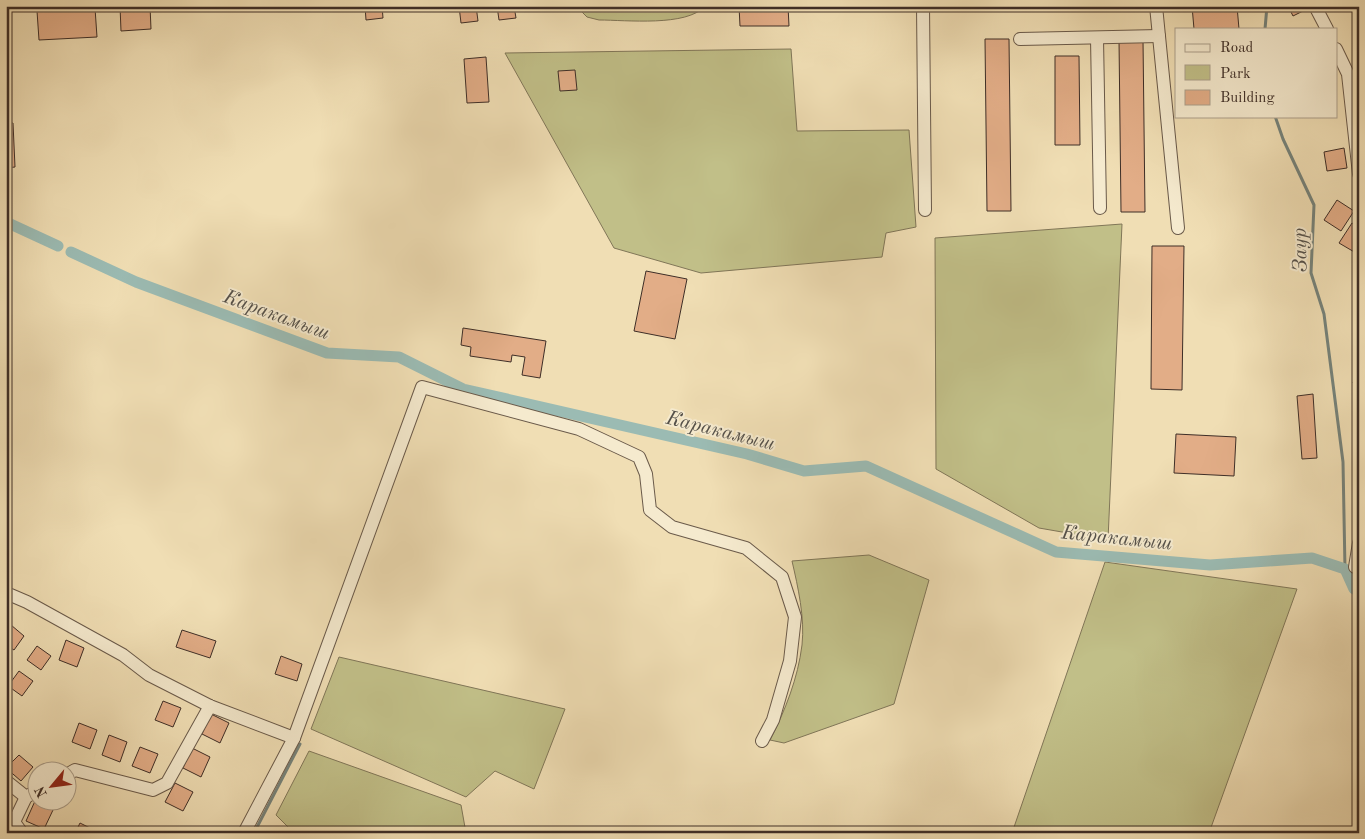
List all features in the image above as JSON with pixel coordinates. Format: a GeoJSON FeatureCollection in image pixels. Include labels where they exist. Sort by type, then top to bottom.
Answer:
{"type":"FeatureCollection","features":[{"type":"Feature","properties":{"kind":"street"},"geometry":{"type":"LineString","coordinates":[[924,6],[925,210]]}},
{"type":"Feature","properties":{"kind":"street"},"geometry":{"type":"LineString","coordinates":[[1156,6],[1178,228]]}},
{"type":"Feature","properties":{"kind":"street"},"geometry":{"type":"LineString","coordinates":[[1316,6],[1326,28]]}},
{"type":"Feature","properties":{"kind":"street"},"geometry":{"type":"LineString","coordinates":[[1020,39],[1159,36]]}},
{"type":"Feature","properties":{"kind":"street"},"geometry":{"type":"LineString","coordinates":[[1098,38],[1100,208]]}},
{"type":"Feature","properties":{"kind":"street"},"geometry":{"type":"LineString","coordinates":[[1338,53],[1348,74],[1359,174]]}},
{"type":"Feature","properties":{"kind":"street"},"geometry":{"type":"LineString","coordinates":[[244,833],[294,738],[422,387],[579,429],[639,457],[646,474],[650,510],[672,527],[746,548],[782,577],[796,618],[790,662],[773,720],[762,741]]}},
{"type":"Feature","properties":{"kind":"street"},"geometry":{"type":"LineString","coordinates":[[1355,567],[1359,543]]}},
{"type":"Feature","properties":{"kind":"street"},"geometry":{"type":"LineString","coordinates":[[6,593],[27,602],[123,655],[149,675],[210,706],[294,738]]}},
{"type":"Feature","properties":{"kind":"street"},"geometry":{"type":"LineString","coordinates":[[78,771],[153,790],[160,788],[166,783],[210,706]]}},
{"type":"Feature","properties":{"kind":"street"},"geometry":{"type":"LineString","coordinates":[[6,781],[28,791]]}},
{"type":"Feature","properties":{"kind":"street"},"geometry":{"type":"LineString","coordinates":[[22,833],[14,822],[28,799]]}},
{"type":"Feature","properties":{"kind":"green space"},"geometry":{"type":"Polygon","coordinates":[[[576,6],[705,6],[696,13],[685,17],[671,20],[640,21],[599,20],[587,17],[576,6]]]}},
{"type":"Feature","properties":{"kind":"green space"},"geometry":{"type":"Polygon","coordinates":[[[791,49],[797,131],[909,130],[916,227],[886,233],[882,257],[701,273],[614,248],[505,53],[791,49]]]}},
{"type":"Feature","properties":{"kind":"green space"},"geometry":{"type":"Polygon","coordinates":[[[1122,224],[1108,540],[1039,528],[936,469],[935,238],[1122,224]]]}},
{"type":"Feature","properties":{"kind":"green space"},"geometry":{"type":"Polygon","coordinates":[[[869,555],[929,580],[894,704],[784,743],[770,740],[790,694],[802,645],[802,613],[792,561],[869,555]]]}},
{"type":"Feature","properties":{"kind":"green space"},"geometry":{"type":"Polygon","coordinates":[[[1105,562],[1297,589],[1209,833],[1012,833],[1105,562]]]}},
{"type":"Feature","properties":{"kind":"green space"},"geometry":{"type":"Polygon","coordinates":[[[339,657],[565,709],[534,789],[495,771],[466,797],[311,729],[339,657]]]}},
{"type":"Feature","properties":{"kind":"green space"},"geometry":{"type":"Polygon","coordinates":[[[309,751],[461,805],[466,833],[294,833],[276,815],[309,751]]]}},
{"type":"Feature","properties":{"kind":"building"},"geometry":{"type":"Polygon","coordinates":[[[120,6],[150,6],[151,29],[121,31],[120,6]]]}},
{"type":"Feature","properties":{"kind":"building"},"geometry":{"type":"Polygon","coordinates":[[[365,6],[382,6],[383,18],[366,20],[365,6]]]}},
{"type":"Feature","properties":{"kind":"building"},"geometry":{"type":"Polygon","coordinates":[[[459,6],[476,6],[478,21],[461,23],[459,6]]]}},
{"type":"Feature","properties":{"kind":"building"},"geometry":{"type":"Polygon","coordinates":[[[497,6],[514,6],[516,18],[499,20],[497,6]]]}},
{"type":"Feature","properties":{"kind":"building"},"geometry":{"type":"Polygon","coordinates":[[[739,6],[788,6],[789,26],[740,26],[739,6]]]}},
{"type":"Feature","properties":{"kind":"building"},"geometry":{"type":"Polygon","coordinates":[[[1192,6],[1237,6],[1239,28],[1194,28],[1192,6]]]}},
{"type":"Feature","properties":{"kind":"building"},"geometry":{"type":"Polygon","coordinates":[[[1288,6],[1311,6],[1311,7],[1293,16],[1288,6]]]}},
{"type":"Feature","properties":{"kind":"building"},"geometry":{"type":"Polygon","coordinates":[[[95,8],[97,37],[39,40],[37,11],[95,8]]]}},
{"type":"Feature","properties":{"kind":"building"},"geometry":{"type":"Polygon","coordinates":[[[985,39],[1009,39],[1011,211],[987,211],[985,39]]]}},
{"type":"Feature","properties":{"kind":"building"},"geometry":{"type":"Polygon","coordinates":[[[1119,40],[1143,40],[1145,212],[1121,212],[1119,40]]]}},
{"type":"Feature","properties":{"kind":"building"},"geometry":{"type":"Polygon","coordinates":[[[1055,56],[1079,56],[1080,145],[1055,145],[1055,56]]]}},
{"type":"Feature","properties":{"kind":"building"},"geometry":{"type":"Polygon","coordinates":[[[486,57],[489,102],[467,103],[464,59],[486,57]]]}},
{"type":"Feature","properties":{"kind":"building"},"geometry":{"type":"Polygon","coordinates":[[[575,70],[577,90],[560,91],[558,71],[575,70]]]}},
{"type":"Feature","properties":{"kind":"building"},"geometry":{"type":"Polygon","coordinates":[[[6,123],[13,123],[15,167],[6,168],[6,123]]]}},
{"type":"Feature","properties":{"kind":"building"},"geometry":{"type":"Polygon","coordinates":[[[1344,148],[1347,168],[1327,171],[1324,152],[1344,148]]]}},
{"type":"Feature","properties":{"kind":"building"},"geometry":{"type":"Polygon","coordinates":[[[1337,200],[1354,211],[1341,231],[1324,220],[1337,200]]]}},
{"type":"Feature","properties":{"kind":"building"},"geometry":{"type":"Polygon","coordinates":[[[1352,223],[1359,227],[1359,250],[1356,253],[1339,243],[1352,223]]]}},
{"type":"Feature","properties":{"kind":"building"},"geometry":{"type":"Polygon","coordinates":[[[1152,246],[1184,246],[1182,390],[1151,389],[1152,246]]]}},
{"type":"Feature","properties":{"kind":"building"},"geometry":{"type":"Polygon","coordinates":[[[646,271],[687,279],[675,339],[634,331],[646,271]]]}},
{"type":"Feature","properties":{"kind":"building"},"geometry":{"type":"Polygon","coordinates":[[[463,328],[546,341],[540,378],[522,375],[525,357],[512,355],[511,362],[470,356],[471,347],[461,345],[463,328]]]}},
{"type":"Feature","properties":{"kind":"building"},"geometry":{"type":"Polygon","coordinates":[[[1359,368],[1359,385],[1353,383],[1359,368]]]}},
{"type":"Feature","properties":{"kind":"building"},"geometry":{"type":"Polygon","coordinates":[[[1313,394],[1317,458],[1302,459],[1297,396],[1313,394]]]}},
{"type":"Feature","properties":{"kind":"building"},"geometry":{"type":"Polygon","coordinates":[[[1176,434],[1236,437],[1234,476],[1174,473],[1176,434]]]}},
{"type":"Feature","properties":{"kind":"building"},"geometry":{"type":"Polygon","coordinates":[[[11,625],[24,636],[14,650],[6,645],[6,631],[11,625]]]}},
{"type":"Feature","properties":{"kind":"building"},"geometry":{"type":"Polygon","coordinates":[[[182,630],[216,641],[210,658],[176,647],[182,630]]]}},
{"type":"Feature","properties":{"kind":"building"},"geometry":{"type":"Polygon","coordinates":[[[66,640],[84,648],[77,667],[59,660],[66,640]]]}},
{"type":"Feature","properties":{"kind":"building"},"geometry":{"type":"Polygon","coordinates":[[[37,646],[51,656],[41,670],[27,660],[37,646]]]}},
{"type":"Feature","properties":{"kind":"building"},"geometry":{"type":"Polygon","coordinates":[[[281,656],[302,664],[297,681],[275,674],[281,656]]]}},
{"type":"Feature","properties":{"kind":"building"},"geometry":{"type":"Polygon","coordinates":[[[19,671],[33,681],[22,696],[8,686],[19,671]]]}},
{"type":"Feature","properties":{"kind":"building"},"geometry":{"type":"Polygon","coordinates":[[[163,701],[181,708],[173,727],[155,720],[163,701]]]}},
{"type":"Feature","properties":{"kind":"building"},"geometry":{"type":"Polygon","coordinates":[[[211,714],[229,723],[220,743],[202,734],[211,714]]]}},
{"type":"Feature","properties":{"kind":"building"},"geometry":{"type":"Polygon","coordinates":[[[79,723],[97,730],[90,749],[72,742],[79,723]]]}},
{"type":"Feature","properties":{"kind":"building"},"geometry":{"type":"Polygon","coordinates":[[[109,735],[127,742],[120,762],[102,755],[109,735]]]}},
{"type":"Feature","properties":{"kind":"building"},"geometry":{"type":"Polygon","coordinates":[[[140,747],[158,754],[150,773],[132,766],[140,747]]]}},
{"type":"Feature","properties":{"kind":"building"},"geometry":{"type":"Polygon","coordinates":[[[192,748],[210,757],[201,777],[183,768],[192,748]]]}},
{"type":"Feature","properties":{"kind":"building"},"geometry":{"type":"Polygon","coordinates":[[[19,755],[28,763],[28,773],[21,781],[6,768],[19,755]]]}},
{"type":"Feature","properties":{"kind":"building"},"geometry":{"type":"Polygon","coordinates":[[[175,783],[193,792],[183,811],[165,802],[175,783]]]}},
{"type":"Feature","properties":{"kind":"building"},"geometry":{"type":"Polygon","coordinates":[[[30,812],[52,812],[44,829],[26,821],[30,812]]]}},
{"type":"Feature","properties":{"kind":"building"},"geometry":{"type":"Polygon","coordinates":[[[80,823],[98,832],[98,833],[75,833],[80,823]]]}},
{"type":"Feature","properties":{"kind":"waterway","name":"Заур"},"geometry":{"type":"LineString","coordinates":[[1265,28],[1267,6]]}},
{"type":"Feature","properties":{"kind":"waterway","name":"Заур"},"geometry":{"type":"LineString","coordinates":[[1276,118],[1283,139],[1314,205],[1311,273],[1324,314],[1343,462],[1345,569]]}},
{"type":"Feature","properties":{"kind":"waterway","name":"Каракамыш"},"geometry":{"type":"LineString","coordinates":[[6,222],[58,246]]}},
{"type":"Feature","properties":{"kind":"waterway","name":"Каракамыш"},"geometry":{"type":"LineString","coordinates":[[71,252],[136,282],[327,353],[399,357],[463,389],[747,454],[804,471],[866,466],[1056,552],[1210,565],[1312,558],[1345,569],[1354,589],[1359,590]]}},
{"type":"Feature","properties":{"kind":"waterway"},"geometry":{"type":"LineString","coordinates":[[254,833],[300,744]]}}]}
